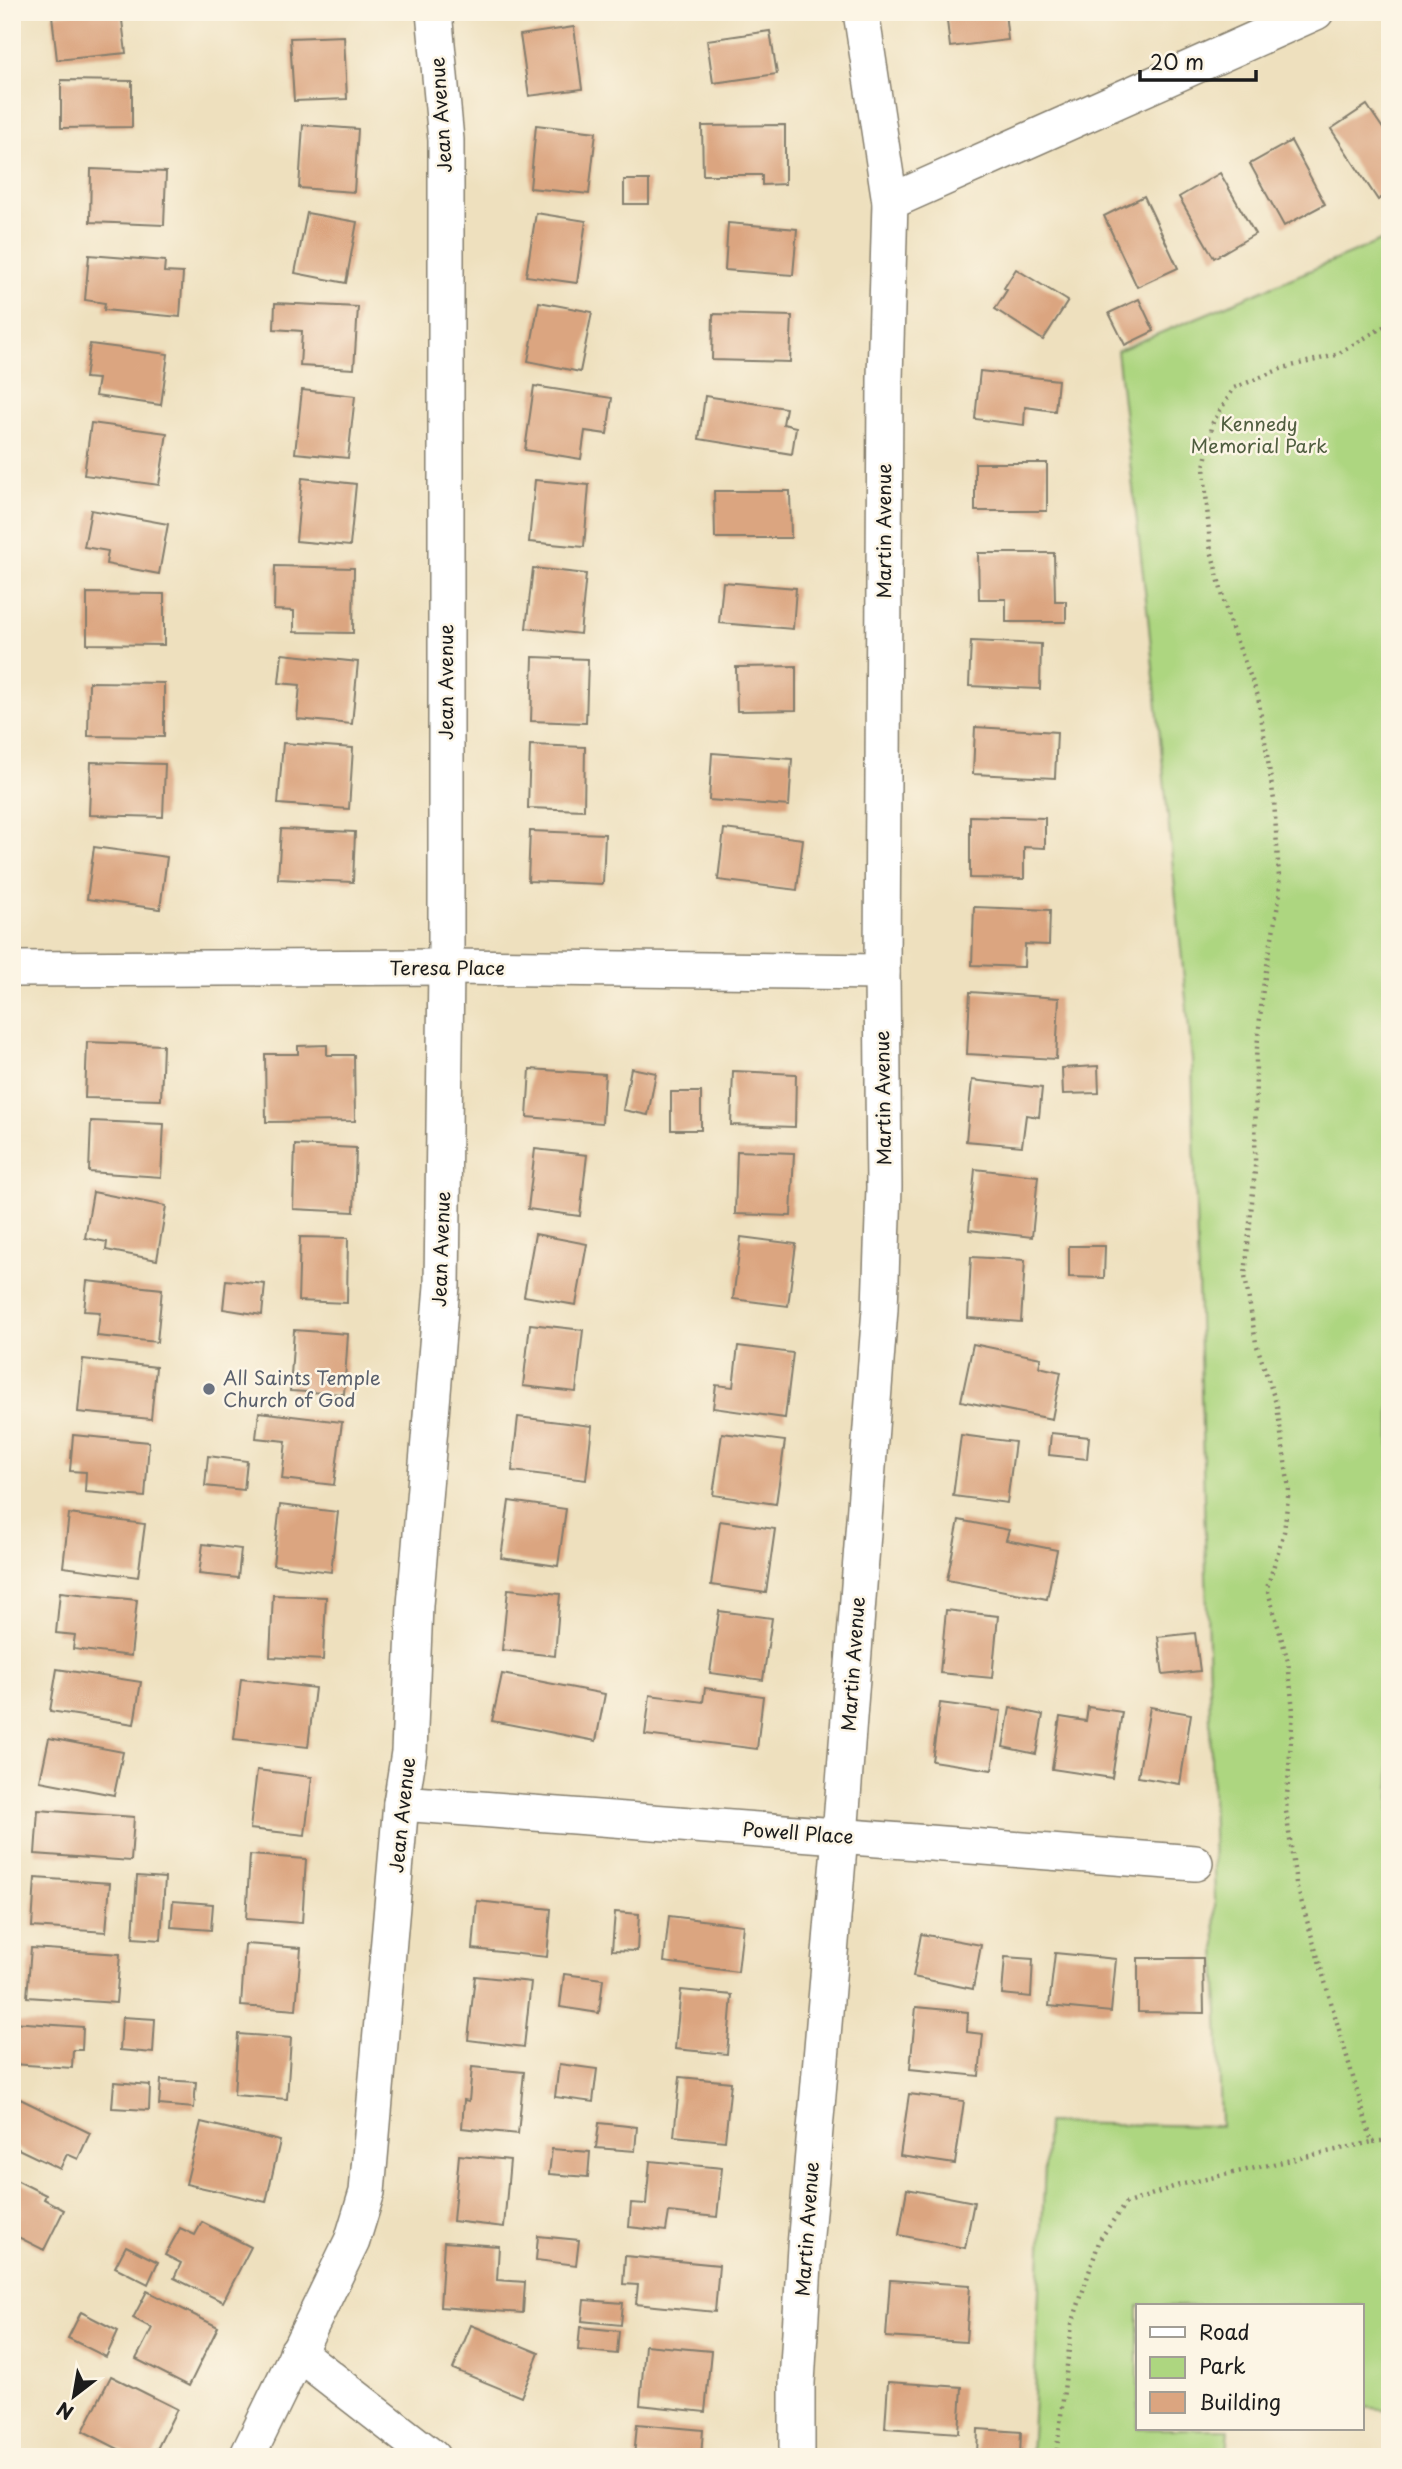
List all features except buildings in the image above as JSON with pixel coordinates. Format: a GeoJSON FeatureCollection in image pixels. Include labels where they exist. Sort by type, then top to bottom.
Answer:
{"type":"FeatureCollection","features":[{"type":"Feature","properties":{"kind":"street","name":"Jean Avenue"},"geometry":{"type":"LineString","coordinates":[[247,2457],[352,2241],[367,2192],[401,1802],[409,1752],[415,1605],[442,1286],[446,967],[446,140],[434,12]]}},
{"type":"Feature","properties":{"kind":"street"},"geometry":{"type":"LineString","coordinates":[[861,12],[890,202],[1316,12]]}},
{"type":"Feature","properties":{"kind":"street","name":"Martin Avenue"},"geometry":{"type":"LineString","coordinates":[[797,2457],[797,2383],[805,2247],[840,1836],[880,1309],[884,1187],[882,972],[885,392],[890,202]]}},
{"type":"Feature","properties":{"kind":"street","name":"Teresa Place"},"geometry":{"type":"LineString","coordinates":[[12,969],[446,967],[882,972]]}},
{"type":"Feature","properties":{"kind":"street","name":"Powell Place"},"geometry":{"type":"LineString","coordinates":[[401,1802],[1195,1863]]}},
{"type":"Feature","properties":{"kind":"street"},"geometry":{"type":"LineString","coordinates":[[297,2353],[432,2457]]}},
{"type":"Feature","properties":{"kind":"path"},"geometry":{"type":"LineString","coordinates":[[1372,2142],[1296,1883],[1286,1811],[1293,1711],[1288,1661],[1267,1588],[1284,1532],[1289,1489],[1277,1406],[1256,1343],[1245,1276],[1255,1170],[1256,1059],[1263,988],[1280,892],[1275,813],[1258,696],[1229,621],[1210,546],[1204,467],[1213,422],[1234,388],[1283,368],[1336,355],[1390,323]]}},
{"type":"Feature","properties":{"kind":"path"},"geometry":{"type":"LineString","coordinates":[[1056,2457],[1072,2324],[1100,2239],[1125,2204],[1179,2185],[1390,2140]]}},
{"type":"Feature","properties":{"kind":"green space","name":"Kennedy Memorial Park"},"geometry":{"type":"Polygon","coordinates":[[[1390,237],[1390,2410],[1364,2407],[1364,2304],[1136,2304],[1136,2430],[1229,2430],[1227,2457],[1031,2457],[1047,2123],[1221,2126],[1192,1060],[1148,617],[1117,351],[1390,237]]]}},
{"type":"Feature","properties":{"kind":"place","name":"All Saints Temple Church of God"},"geometry":{"type":"Point","coordinates":[209,1389]}}]}
